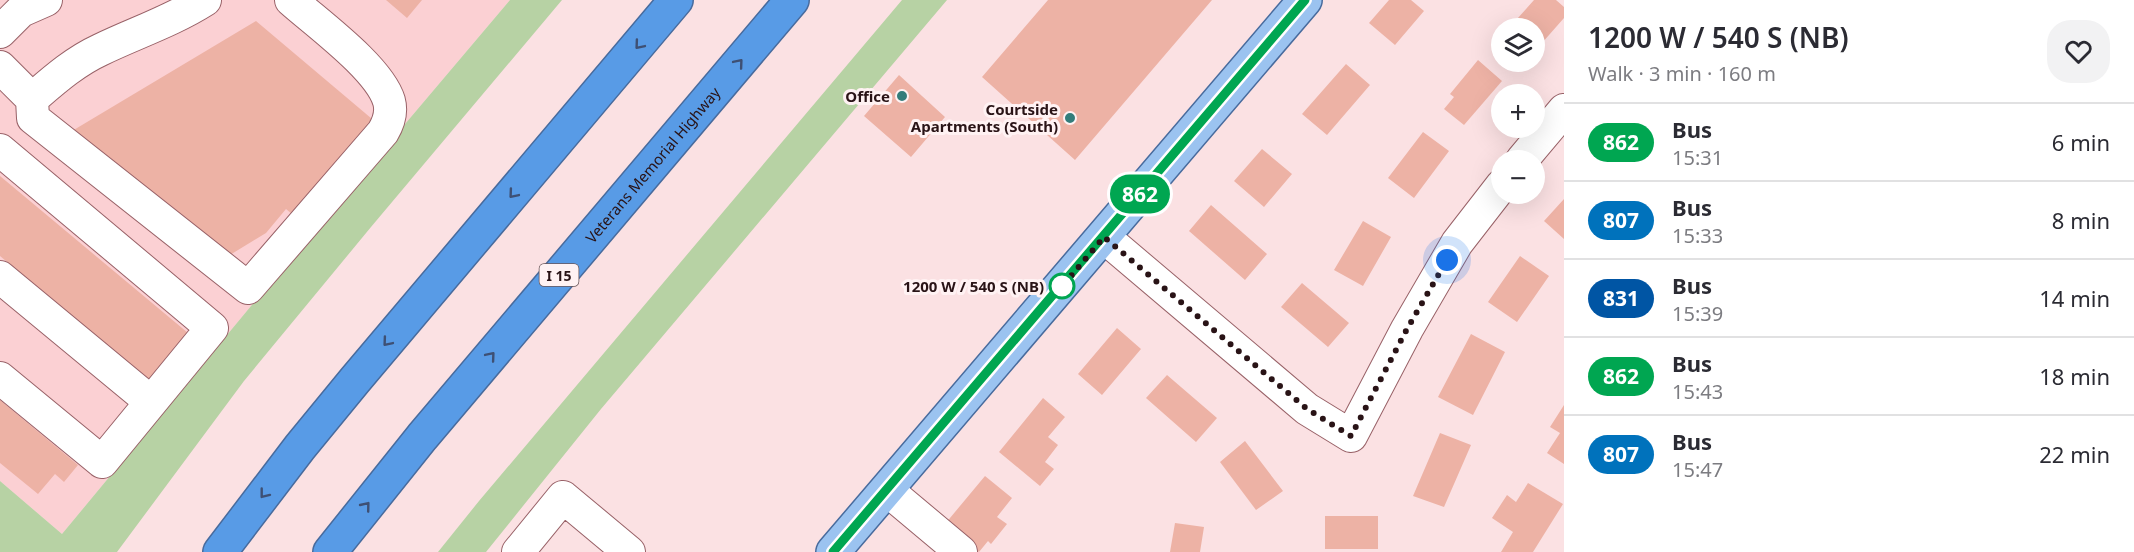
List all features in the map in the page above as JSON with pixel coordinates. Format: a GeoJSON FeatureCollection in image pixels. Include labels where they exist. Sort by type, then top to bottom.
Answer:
{"type":"FeatureCollection","features":[{"type":"Feature","properties":{"kind":"highway"},"geometry":{"type":"LineString","coordinates":[[220,552],[300,447],[355,380],[676,0]]}},
{"type":"Feature","properties":{"kind":"highway","name":"Veterans Memorial Highway"},"geometry":{"type":"LineString","coordinates":[[330,552],[422,437],[792,0]]}},
{"type":"Feature","properties":{"kind":"main road"},"geometry":{"type":"LineString","coordinates":[[833,552],[1305,0]]}},
{"type":"Feature","properties":{"kind":"street"},"geometry":{"type":"LineString","coordinates":[[0,32],[21,11],[46,0]]}},
{"type":"Feature","properties":{"kind":"street"},"geometry":{"type":"LineString","coordinates":[[32,99],[67,70],[99,50],[177,17],[205,0]]}},
{"type":"Feature","properties":{"kind":"street"},"geometry":{"type":"LineString","coordinates":[[0,67],[32,99],[33,118],[248,288],[383,132],[390,120],[390,103],[382,85],[366,65],[291,0]]}},
{"type":"Feature","properties":{"kind":"street"},"geometry":{"type":"LineString","coordinates":[[1530,150],[1564,110]]}},
{"type":"Feature","properties":{"kind":"street"},"geometry":{"type":"LineString","coordinates":[[0,150],[212,328],[102,462],[0,378]]}},
{"type":"Feature","properties":{"kind":"street"},"geometry":{"type":"LineString","coordinates":[[1104,237],[1307,409],[1351,436],[1407,329],[1457,243],[1491,199]]}},
{"type":"Feature","properties":{"kind":"street"},"geometry":{"type":"LineString","coordinates":[[0,277],[151,402]]}},
{"type":"Feature","properties":{"kind":"street"},"geometry":{"type":"LineString","coordinates":[[887,489],[961,552]]}},
{"type":"Feature","properties":{"kind":"street"},"geometry":{"type":"LineString","coordinates":[[518,552],[563,497],[629,552]]}},
{"type":"Feature","properties":{"kind":"shaded area"},"geometry":{"type":"Polygon","coordinates":[[[0,0],[510,0],[62,534],[0,481],[0,0]]]}},
{"type":"Feature","properties":{"kind":"green space"},"geometry":{"type":"Polygon","coordinates":[[[510,0],[562,0],[244,381],[117,552],[0,552],[0,481],[62,534],[510,0]]]}},
{"type":"Feature","properties":{"kind":"green space"},"geometry":{"type":"Polygon","coordinates":[[[902,0],[947,0],[601,409],[486,552],[438,552],[479,501],[902,0]]]}},
{"type":"Feature","properties":{"kind":"building"},"geometry":{"type":"Polygon","coordinates":[[[386,0],[422,0],[407,18],[386,0]]]}},
{"type":"Feature","properties":{"kind":"building","name":"Courtside Apartments (South)"},"geometry":{"type":"Polygon","coordinates":[[[1048,0],[1212,0],[1075,160],[982,77],[1048,0]]]}},
{"type":"Feature","properties":{"kind":"building"},"geometry":{"type":"Polygon","coordinates":[[[1389,0],[1411,0],[1424,11],[1395,45],[1369,23],[1389,0]]]}},
{"type":"Feature","properties":{"kind":"building"},"geometry":{"type":"Polygon","coordinates":[[[1534,0],[1556,0],[1564,7],[1564,18],[1545,40],[1545,18],[1518,18],[1534,0]]]}},
{"type":"Feature","properties":{"kind":"building"},"geometry":{"type":"Polygon","coordinates":[[[256,21],[378,124],[299,220],[286,209],[266,233],[225,258],[72,131],[256,21]]]}},
{"type":"Feature","properties":{"kind":"building"},"geometry":{"type":"Polygon","coordinates":[[[1478,60],[1502,81],[1499,84],[1491,84],[1491,94],[1464,125],[1444,109],[1454,97],[1450,94],[1478,60]]]}},
{"type":"Feature","properties":{"kind":"building"},"geometry":{"type":"Polygon","coordinates":[[[1346,64],[1370,85],[1327,135],[1302,114],[1346,64]]]}},
{"type":"Feature","properties":{"kind":"building","name":"Office"},"geometry":{"type":"Polygon","coordinates":[[[899,75],[945,117],[911,157],[864,116],[899,75]]]}},
{"type":"Feature","properties":{"kind":"building"},"geometry":{"type":"Polygon","coordinates":[[[1423,132],[1449,151],[1414,198],[1388,178],[1423,132]]]}},
{"type":"Feature","properties":{"kind":"building"},"geometry":{"type":"Polygon","coordinates":[[[1262,149],[1292,174],[1264,207],[1234,181],[1262,149]]]}},
{"type":"Feature","properties":{"kind":"building"},"geometry":{"type":"Polygon","coordinates":[[[0,176],[194,338],[155,385],[0,256],[0,176]]]}},
{"type":"Feature","properties":{"kind":"building"},"geometry":{"type":"Polygon","coordinates":[[[1564,199],[1564,239],[1544,221],[1564,199]]]}},
{"type":"Feature","properties":{"kind":"building"},"geometry":{"type":"Polygon","coordinates":[[[1211,205],[1267,254],[1245,280],[1189,231],[1211,205]]]}},
{"type":"Feature","properties":{"kind":"building"},"geometry":{"type":"Polygon","coordinates":[[[1363,221],[1391,237],[1363,286],[1334,270],[1363,221]]]}},
{"type":"Feature","properties":{"kind":"building"},"geometry":{"type":"Polygon","coordinates":[[[1520,256],[1549,276],[1517,322],[1488,302],[1520,256]]]}},
{"type":"Feature","properties":{"kind":"building"},"geometry":{"type":"Polygon","coordinates":[[[1302,283],[1349,323],[1328,347],[1281,307],[1302,283]]]}},
{"type":"Feature","properties":{"kind":"building"},"geometry":{"type":"Polygon","coordinates":[[[1117,328],[1141,349],[1102,395],[1078,374],[1117,328]]]}},
{"type":"Feature","properties":{"kind":"building"},"geometry":{"type":"Polygon","coordinates":[[[1471,334],[1505,352],[1473,415],[1438,397],[1471,334]]]}},
{"type":"Feature","properties":{"kind":"building"},"geometry":{"type":"Polygon","coordinates":[[[1167,375],[1217,418],[1196,442],[1146,398],[1167,375]]]}},
{"type":"Feature","properties":{"kind":"building"},"geometry":{"type":"Polygon","coordinates":[[[1043,398],[1065,417],[1048,437],[1058,445],[1045,462],[1054,469],[1040,486],[999,452],[1043,398]]]}},
{"type":"Feature","properties":{"kind":"building"},"geometry":{"type":"Polygon","coordinates":[[[0,400],[78,465],[64,482],[55,474],[38,494],[0,463],[0,400]]]}},
{"type":"Feature","properties":{"kind":"building"},"geometry":{"type":"Polygon","coordinates":[[[1564,405],[1564,464],[1547,453],[1560,433],[1550,427],[1564,405]]]}},
{"type":"Feature","properties":{"kind":"building"},"geometry":{"type":"Polygon","coordinates":[[[1440,433],[1471,445],[1444,507],[1413,496],[1440,433]]]}},
{"type":"Feature","properties":{"kind":"building"},"geometry":{"type":"Polygon","coordinates":[[[1245,441],[1283,491],[1256,510],[1220,462],[1245,441]]]}},
{"type":"Feature","properties":{"kind":"building"},"geometry":{"type":"Polygon","coordinates":[[[985,476],[1012,498],[997,517],[1007,524],[991,544],[988,541],[979,552],[945,524],[985,476]]]}},
{"type":"Feature","properties":{"kind":"building"},"geometry":{"type":"Polygon","coordinates":[[[1528,483],[1563,504],[1533,552],[1501,552],[1513,532],[1492,518],[1507,495],[1516,502],[1528,483]]]}},
{"type":"Feature","properties":{"kind":"building"},"geometry":{"type":"Polygon","coordinates":[[[1325,516],[1378,516],[1378,549],[1325,549],[1325,516]]]}},
{"type":"Feature","properties":{"kind":"building"},"geometry":{"type":"Polygon","coordinates":[[[1175,523],[1204,527],[1200,552],[1170,552],[1175,523]]]}},
{"type":"Feature","properties":{"kind":"bus line","name":"862"},"geometry":{"type":"LineString","coordinates":[[833,552],[1305,0]]}},
{"type":"Feature","properties":{"kind":"place","name":"Office"},"geometry":{"type":"Point","coordinates":[902,96]}},
{"type":"Feature","properties":{"kind":"place","name":"Courtside Apartments (South)"},"geometry":{"type":"Point","coordinates":[1070,118]}},
{"type":"Feature","properties":{"kind":"place","name":"1200 W / 540 S (NB)"},"geometry":{"type":"Point","coordinates":[1062,286]}},
{"type":"Feature","properties":{"kind":"route"},"geometry":{"type":"LineString","coordinates":[[1062,286],[1060,289],[1104,237],[1307,409],[1351,436],[1407,329],[1447,260]]}}]}
